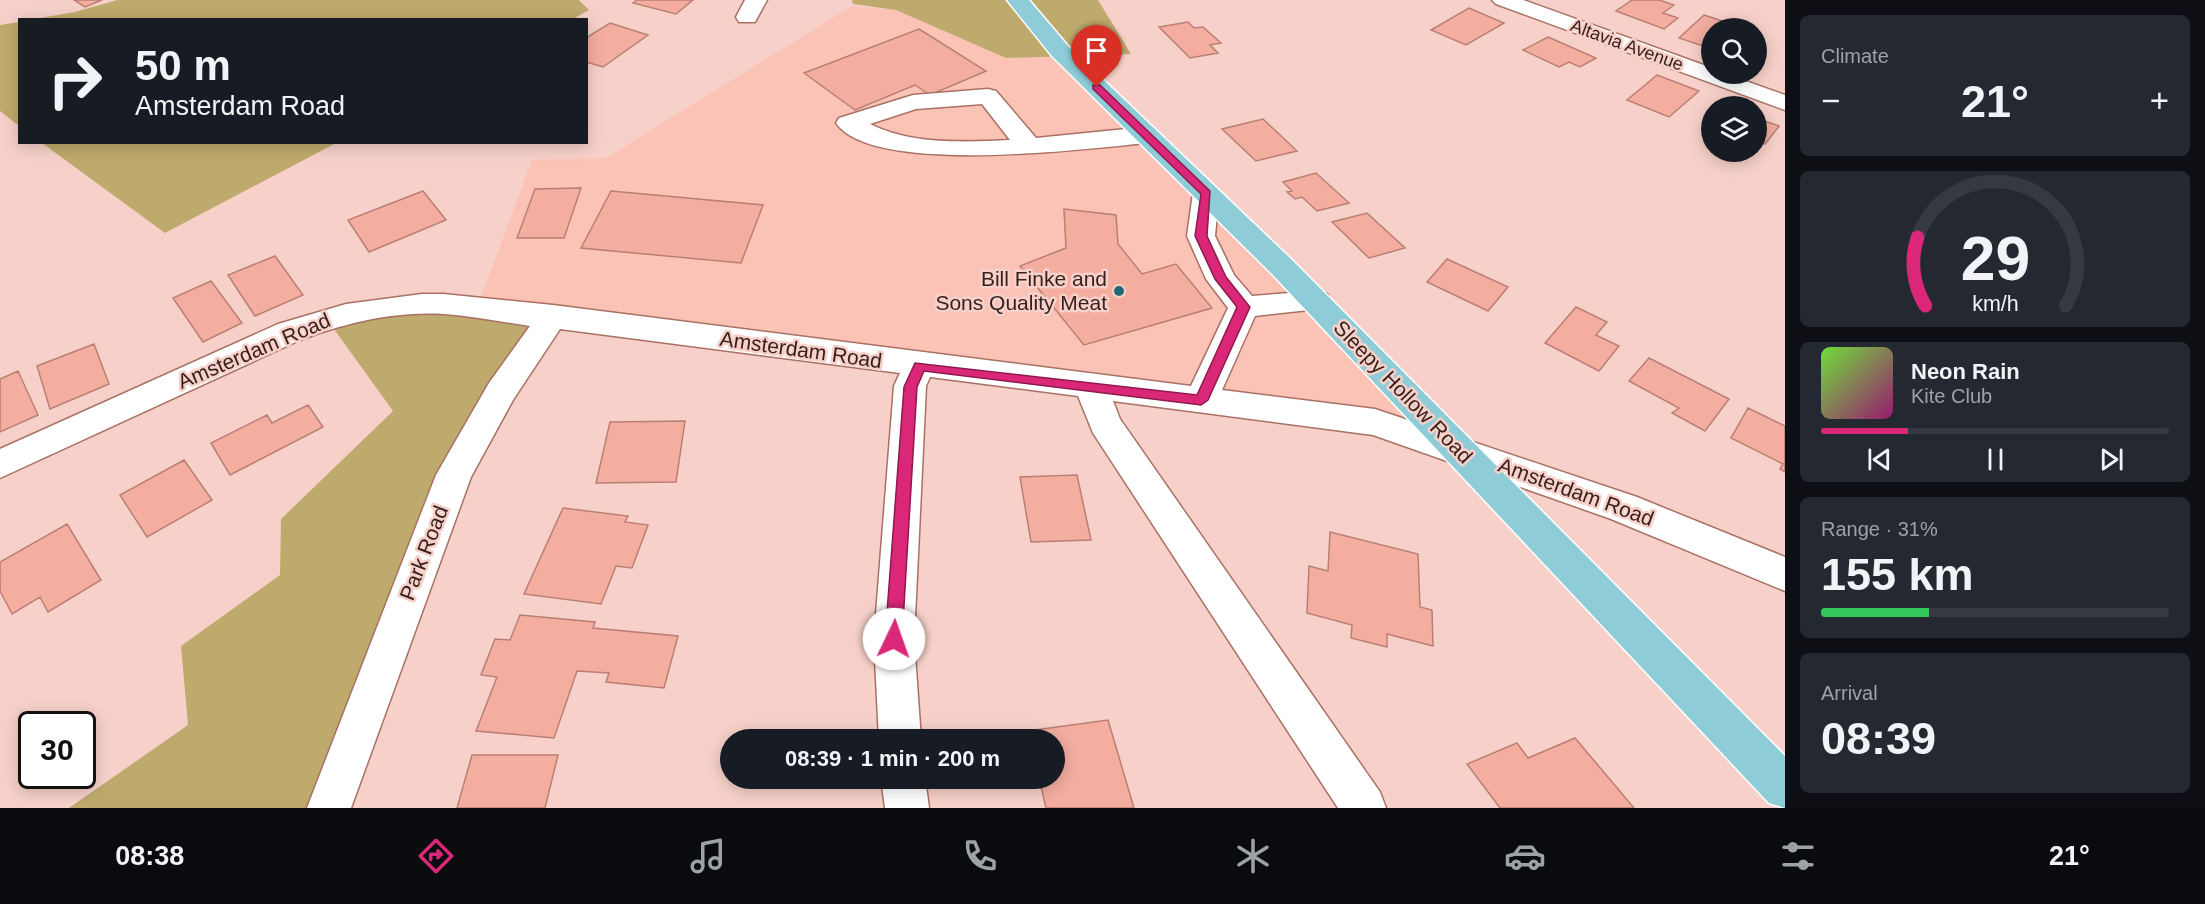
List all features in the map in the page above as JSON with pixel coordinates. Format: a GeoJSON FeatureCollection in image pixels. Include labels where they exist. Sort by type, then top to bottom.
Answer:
{"type":"FeatureCollection","features":[{"type":"Feature","properties":{"kind":"main road","name":"Sleepy Hollow Road"},"geometry":{"type":"LineString","coordinates":[[1018,0],[1060,51],[1316,302],[1785,787]]}},
{"type":"Feature","properties":{"kind":"street","name":"Altavia Avenue"},"geometry":{"type":"LineString","coordinates":[[1503,0],[1785,103]]}},
{"type":"Feature","properties":{"kind":"street"},"geometry":{"type":"LineString","coordinates":[[1028,145],[988,96],[913,102],[848,123],[877,139],[902,145],[959,148],[1028,145],[1146,135]]}},
{"type":"Feature","properties":{"kind":"street"},"geometry":{"type":"LineString","coordinates":[[1206,194],[1201,236],[1221,279],[1244,307]]}},
{"type":"Feature","properties":{"kind":"street"},"geometry":{"type":"LineString","coordinates":[[1244,307],[1316,302]]}},
{"type":"Feature","properties":{"kind":"street","name":"Amsterdam Road"},"geometry":{"type":"LineString","coordinates":[[0,464],[289,332],[326,318],[391,305],[443,304],[554,316],[920,366],[1375,422],[1624,508],[1785,574]]}},
{"type":"Feature","properties":{"kind":"street"},"geometry":{"type":"LineString","coordinates":[[1201,400],[1244,307]]}},
{"type":"Feature","properties":{"kind":"street","name":"Park Road"},"geometry":{"type":"LineString","coordinates":[[329,808],[454,475],[501,392],[554,316]]}},
{"type":"Feature","properties":{"kind":"street"},"geometry":{"type":"LineString","coordinates":[[899,729],[894,628],[910,387],[920,366]]}},
{"type":"Feature","properties":{"kind":"street"},"geometry":{"type":"LineString","coordinates":[[1092,387],[1105,424],[1143,484],[1364,808]]}},
{"type":"Feature","properties":{"kind":"street"},"geometry":{"type":"LineString","coordinates":[[904,789],[907,808]]}},
{"type":"Feature","properties":{"kind":"shaded area"},"geometry":{"type":"Polygon","coordinates":[[[117,0],[579,0],[589,10],[575,18],[40,18],[75,12],[117,0]]]}},
{"type":"Feature","properties":{"kind":"shaded area"},"geometry":{"type":"Polygon","coordinates":[[[852,0],[1098,0],[1131,54],[1006,58],[896,10],[853,4],[852,0]]]}},
{"type":"Feature","properties":{"kind":"shaded area"},"geometry":{"type":"Polygon","coordinates":[[[852,6],[896,10],[1006,58],[1064,55],[1460,450],[1375,422],[477,308],[532,160],[606,158],[852,6]]]}},
{"type":"Feature","properties":{"kind":"shaded area"},"geometry":{"type":"Polygon","coordinates":[[[18,22],[18,125],[0,111],[0,25],[18,22]]]}},
{"type":"Feature","properties":{"kind":"shaded area"},"geometry":{"type":"Polygon","coordinates":[[[43,144],[334,144],[165,233],[43,144]]]}},
{"type":"Feature","properties":{"kind":"shaded area"},"geometry":{"type":"Polygon","coordinates":[[[391,305],[553,316],[501,392],[329,808],[69,808],[188,725],[181,646],[280,575],[281,519],[393,411],[326,318],[391,305]]]}},
{"type":"Feature","properties":{"kind":"building"},"geometry":{"type":"Polygon","coordinates":[[[74,0],[102,0],[85,7],[74,0]]]}},
{"type":"Feature","properties":{"kind":"building"},"geometry":{"type":"Polygon","coordinates":[[[637,0],[693,0],[676,14],[633,3],[637,0]]]}},
{"type":"Feature","properties":{"kind":"building"},"geometry":{"type":"Polygon","coordinates":[[[1632,0],[1659,0],[1674,5],[1663,13],[1678,18],[1664,29],[1616,11],[1632,0]]]}},
{"type":"Feature","properties":{"kind":"building"},"geometry":{"type":"Polygon","coordinates":[[[1469,8],[1504,23],[1466,45],[1431,30],[1469,8]]]}},
{"type":"Feature","properties":{"kind":"building"},"geometry":{"type":"Polygon","coordinates":[[[1704,15],[1713,18],[1701,18],[1701,45],[1679,38],[1704,15]]]}},
{"type":"Feature","properties":{"kind":"building"},"geometry":{"type":"Polygon","coordinates":[[[1188,22],[1194,28],[1203,27],[1221,43],[1210,45],[1218,53],[1190,58],[1159,27],[1188,22]]]}},
{"type":"Feature","properties":{"kind":"building"},"geometry":{"type":"Polygon","coordinates":[[[610,23],[648,35],[603,67],[588,63],[588,37],[610,23]]]}},
{"type":"Feature","properties":{"kind":"building"},"geometry":{"type":"Polygon","coordinates":[[[919,29],[986,71],[930,95],[915,85],[855,110],[804,73],[919,29]]]}},
{"type":"Feature","properties":{"kind":"building"},"geometry":{"type":"Polygon","coordinates":[[[1548,37],[1596,58],[1580,67],[1569,62],[1559,67],[1523,50],[1548,37]]]}},
{"type":"Feature","properties":{"kind":"building"},"geometry":{"type":"Polygon","coordinates":[[[1657,75],[1699,91],[1669,117],[1627,100],[1657,75]]]}},
{"type":"Feature","properties":{"kind":"building"},"geometry":{"type":"Polygon","coordinates":[[[1263,119],[1297,151],[1256,161],[1222,129],[1263,119]]]}},
{"type":"Feature","properties":{"kind":"building"},"geometry":{"type":"Polygon","coordinates":[[[1767,122],[1779,126],[1767,141],[1767,122]]]}},
{"type":"Feature","properties":{"kind":"building"},"geometry":{"type":"Polygon","coordinates":[[[1316,173],[1349,203],[1317,211],[1302,197],[1295,199],[1287,192],[1292,191],[1283,182],[1316,173]]]}},
{"type":"Feature","properties":{"kind":"building"},"geometry":{"type":"Polygon","coordinates":[[[581,188],[564,238],[517,238],[535,189],[581,188]]]}},
{"type":"Feature","properties":{"kind":"building"},"geometry":{"type":"Polygon","coordinates":[[[423,191],[446,220],[369,252],[348,220],[423,191]]]}},
{"type":"Feature","properties":{"kind":"building"},"geometry":{"type":"Polygon","coordinates":[[[611,191],[763,205],[741,263],[581,248],[611,191]]]}},
{"type":"Feature","properties":{"kind":"building","name":"Bill Finke and Sons Quality Meat"},"geometry":{"type":"Polygon","coordinates":[[[1064,209],[1116,215],[1118,244],[1142,274],[1176,264],[1212,308],[1084,345],[1020,266],[1066,248],[1064,209]]]}},
{"type":"Feature","properties":{"kind":"building"},"geometry":{"type":"Polygon","coordinates":[[[1367,213],[1405,248],[1369,258],[1332,222],[1367,213]]]}},
{"type":"Feature","properties":{"kind":"building"},"geometry":{"type":"Polygon","coordinates":[[[275,256],[303,295],[255,316],[228,275],[275,256]]]}},
{"type":"Feature","properties":{"kind":"building"},"geometry":{"type":"Polygon","coordinates":[[[1447,259],[1508,287],[1488,311],[1427,282],[1447,259]]]}},
{"type":"Feature","properties":{"kind":"building"},"geometry":{"type":"Polygon","coordinates":[[[211,281],[242,323],[203,342],[173,298],[211,281]]]}},
{"type":"Feature","properties":{"kind":"building"},"geometry":{"type":"Polygon","coordinates":[[[1576,307],[1607,322],[1596,335],[1619,346],[1599,371],[1545,343],[1576,307]]]}},
{"type":"Feature","properties":{"kind":"building"},"geometry":{"type":"Polygon","coordinates":[[[94,344],[109,384],[50,409],[37,366],[94,344]]]}},
{"type":"Feature","properties":{"kind":"building"},"geometry":{"type":"Polygon","coordinates":[[[1649,358],[1729,399],[1705,431],[1672,413],[1679,408],[1629,381],[1649,358]]]}},
{"type":"Feature","properties":{"kind":"building"},"geometry":{"type":"Polygon","coordinates":[[[18,371],[38,415],[0,432],[0,379],[18,371]]]}},
{"type":"Feature","properties":{"kind":"building"},"geometry":{"type":"Polygon","coordinates":[[[308,405],[323,427],[230,475],[211,443],[267,415],[272,423],[308,405]]]}},
{"type":"Feature","properties":{"kind":"building"},"geometry":{"type":"Polygon","coordinates":[[[1748,408],[1785,426],[1785,472],[1780,469],[1783,464],[1731,438],[1748,408]]]}},
{"type":"Feature","properties":{"kind":"building"},"geometry":{"type":"Polygon","coordinates":[[[685,421],[676,482],[596,483],[610,422],[685,421]]]}},
{"type":"Feature","properties":{"kind":"building"},"geometry":{"type":"Polygon","coordinates":[[[184,460],[212,500],[147,537],[120,495],[184,460]]]}},
{"type":"Feature","properties":{"kind":"building"},"geometry":{"type":"Polygon","coordinates":[[[1077,475],[1091,540],[1031,542],[1020,477],[1077,475]]]}},
{"type":"Feature","properties":{"kind":"building"},"geometry":{"type":"Polygon","coordinates":[[[563,508],[628,516],[625,522],[648,525],[632,568],[616,566],[601,604],[524,594],[563,508]]]}},
{"type":"Feature","properties":{"kind":"building"},"geometry":{"type":"Polygon","coordinates":[[[67,524],[101,580],[48,612],[40,597],[12,614],[0,591],[0,562],[67,524]]]}},
{"type":"Feature","properties":{"kind":"building"},"geometry":{"type":"Polygon","coordinates":[[[1330,532],[1418,554],[1420,607],[1432,610],[1433,646],[1387,634],[1387,647],[1351,638],[1352,625],[1307,613],[1309,566],[1328,571],[1330,532]]]}},
{"type":"Feature","properties":{"kind":"building"},"geometry":{"type":"Polygon","coordinates":[[[520,615],[595,622],[593,628],[678,636],[664,688],[606,682],[609,673],[577,671],[554,738],[476,731],[497,677],[481,675],[495,639],[510,640],[520,615]]]}},
{"type":"Feature","properties":{"kind":"building"},"geometry":{"type":"Polygon","coordinates":[[[1108,720],[1134,808],[1046,808],[1042,789],[1065,789],[1065,729],[1043,729],[1108,720]]]}},
{"type":"Feature","properties":{"kind":"building"},"geometry":{"type":"Polygon","coordinates":[[[1575,738],[1634,808],[1500,808],[1467,764],[1517,743],[1528,758],[1575,738]]]}},
{"type":"Feature","properties":{"kind":"building"},"geometry":{"type":"Polygon","coordinates":[[[472,755],[558,755],[545,808],[457,808],[472,755]]]}},
{"type":"Feature","properties":{"kind":"place","name":"Bill Finke and Sons Quality Meat"},"geometry":{"type":"Point","coordinates":[1119,291]}},
{"type":"Feature","properties":{"kind":"route"},"geometry":{"type":"LineString","coordinates":[[894,639],[910,387],[920,366],[1201,400],[1244,307],[1221,279],[1201,236],[1206,194],[1097,87]]}}]}
